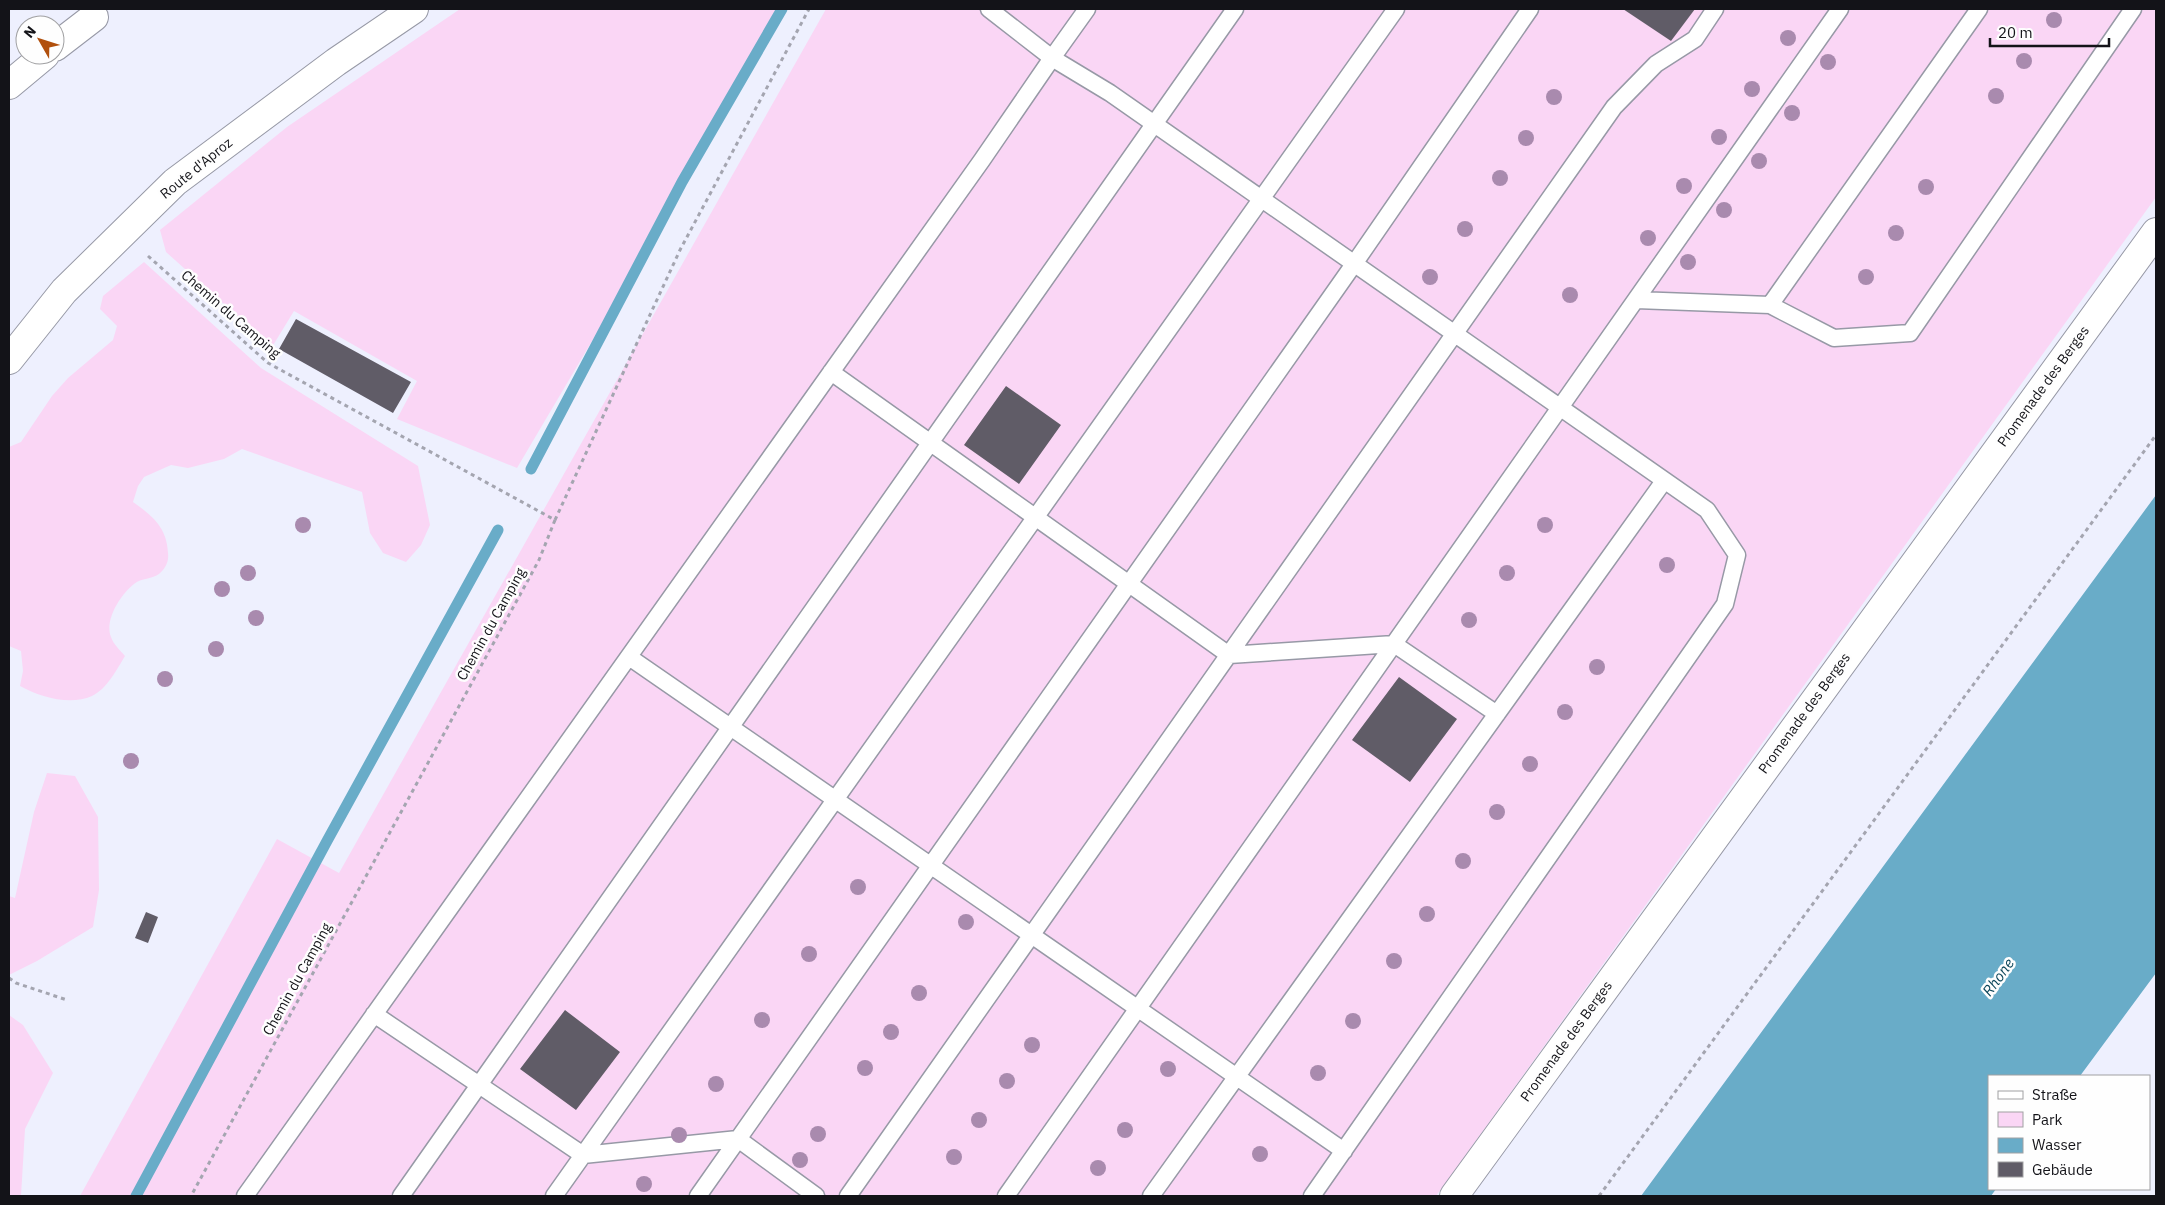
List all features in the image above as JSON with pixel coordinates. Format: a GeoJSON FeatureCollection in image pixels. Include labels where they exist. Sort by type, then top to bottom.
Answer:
{"type":"FeatureCollection","features":[{"type":"Feature","properties":{"kind":"main road","name":"Route d'Aproz"},"geometry":{"type":"LineString","coordinates":[[9,360],[64,291],[122,232],[182,177],[304,86],[414,9]]}},
{"type":"Feature","properties":{"kind":"main road"},"geometry":{"type":"LineString","coordinates":[[65,39],[99,13]]}},
{"type":"Feature","properties":{"kind":"main road"},"geometry":{"type":"LineString","coordinates":[[9,84],[33,65]]}},
{"type":"Feature","properties":{"kind":"main road","name":"Promenade des Berges"},"geometry":{"type":"LineString","coordinates":[[1454,1196],[2156,232]]}},
{"type":"Feature","properties":{"kind":"lane"},"geometry":{"type":"LineString","coordinates":[[989,9],[1052,58],[1110,93],[1707,510],[1737,554],[1725,604],[1312,1196]]}},
{"type":"Feature","properties":{"kind":"lane"},"geometry":{"type":"LineString","coordinates":[[245,1196],[982,160],[1087,9]]}},
{"type":"Feature","properties":{"kind":"lane"},"geometry":{"type":"LineString","coordinates":[[401,1196],[1235,9]]}},
{"type":"Feature","properties":{"kind":"lane"},"geometry":{"type":"LineString","coordinates":[[554,1196],[1396,9]]}},
{"type":"Feature","properties":{"kind":"lane"},"geometry":{"type":"LineString","coordinates":[[698,1196],[1354,264],[1530,9]]}},
{"type":"Feature","properties":{"kind":"lane"},"geometry":{"type":"LineString","coordinates":[[848,1196],[1614,106],[1656,64],[1695,39],[1715,9]]}},
{"type":"Feature","properties":{"kind":"lane"},"geometry":{"type":"LineString","coordinates":[[1006,1196],[1840,9]]}},
{"type":"Feature","properties":{"kind":"lane"},"geometry":{"type":"LineString","coordinates":[[1770,305],[1979,9]]}},
{"type":"Feature","properties":{"kind":"lane"},"geometry":{"type":"LineString","coordinates":[[1636,300],[1770,305],[1834,338],[1910,333],[2133,9]]}},
{"type":"Feature","properties":{"kind":"lane"},"geometry":{"type":"LineString","coordinates":[[831,372],[1229,655],[1394,644],[1497,714]]}},
{"type":"Feature","properties":{"kind":"lane"},"geometry":{"type":"LineString","coordinates":[[1151,1196],[1664,481]]}},
{"type":"Feature","properties":{"kind":"lane"},"geometry":{"type":"LineString","coordinates":[[628,657],[1344,1151]]}},
{"type":"Feature","properties":{"kind":"lane"},"geometry":{"type":"LineString","coordinates":[[374,1014],[478,1086],[583,1155],[738,1140],[816,1196]]}},
{"type":"Feature","properties":{"kind":"path"},"geometry":{"type":"LineString","coordinates":[[555,520],[680,250],[809,9]]}},
{"type":"Feature","properties":{"kind":"path","name":"Chemin du Camping"},"geometry":{"type":"LineString","coordinates":[[122,232],[268,362],[555,520],[539,560],[191,1196]]}},
{"type":"Feature","properties":{"kind":"path"},"geometry":{"type":"LineString","coordinates":[[1598,1196],[2156,435]]}},
{"type":"Feature","properties":{"kind":"path"},"geometry":{"type":"LineString","coordinates":[[9,978],[16,983],[67,1000]]}},
{"type":"Feature","properties":{"kind":"green space"},"geometry":{"type":"Polygon","coordinates":[[[460,9],[788,9],[517,468],[397,419],[417,381],[294,311],[272,347],[166,252],[160,230],[287,127],[460,9]]]}},
{"type":"Feature","properties":{"kind":"green space"},"geometry":{"type":"Polygon","coordinates":[[[826,9],[2156,9],[2156,197],[1436,1196],[80,1196],[277,839],[339,873],[826,9]]]}},
{"type":"Feature","properties":{"kind":"green space"},"geometry":{"type":"Polygon","coordinates":[[[144,262],[261,368],[418,466],[430,525],[421,545],[406,562],[383,553],[370,533],[362,492],[242,449],[224,459],[188,468],[171,465],[144,477],[138,486],[133,502],[147,512],[162,530],[167,544],[167,564],[156,576],[140,581],[129,588],[115,608],[109,630],[113,642],[125,656],[107,684],[97,693],[83,699],[55,699],[37,694],[20,686],[23,671],[21,651],[9,646],[9,447],[21,442],[52,396],[68,378],[113,340],[117,326],[100,309],[103,296],[144,262]]]}},
{"type":"Feature","properties":{"kind":"green space"},"geometry":{"type":"Polygon","coordinates":[[[47,773],[75,776],[98,817],[99,890],[93,927],[37,961],[9,975],[9,896],[15,898],[34,812],[47,773]]]}},
{"type":"Feature","properties":{"kind":"green space"},"geometry":{"type":"Polygon","coordinates":[[[9,1015],[23,1025],[53,1073],[25,1129],[21,1196],[9,1196],[9,1015]]]}},
{"type":"Feature","properties":{"kind":"water","name":"Rhone"},"geometry":{"type":"Polygon","coordinates":[[[2156,495],[2156,973],[2081,1075],[1988,1075],[1988,1190],[1995,1190],[1991,1196],[1641,1196],[2156,495]]]}},
{"type":"Feature","properties":{"kind":"building"},"geometry":{"type":"Polygon","coordinates":[[[1623,9],[1695,9],[1671,41],[1623,9]]]}},
{"type":"Feature","properties":{"kind":"building"},"geometry":{"type":"Polygon","coordinates":[[[296,319],[411,382],[393,413],[279,349],[296,319]]]}},
{"type":"Feature","properties":{"kind":"building"},"geometry":{"type":"Polygon","coordinates":[[[1006,386],[1061,425],[1019,484],[964,445],[1006,386]]]}},
{"type":"Feature","properties":{"kind":"building"},"geometry":{"type":"Polygon","coordinates":[[[1399,677],[1457,719],[1410,782],[1352,740],[1399,677]]]}},
{"type":"Feature","properties":{"kind":"building"},"geometry":{"type":"Polygon","coordinates":[[[146,912],[158,917],[148,943],[135,938],[146,912]]]}},
{"type":"Feature","properties":{"kind":"building"},"geometry":{"type":"Polygon","coordinates":[[[565,1010],[620,1052],[576,1110],[520,1069],[565,1010]]]}},
{"type":"Feature","properties":{"kind":"waterway"},"geometry":{"type":"LineString","coordinates":[[531,469],[682,182],[782,9]]}},
{"type":"Feature","properties":{"kind":"waterway"},"geometry":{"type":"LineString","coordinates":[[136,1196],[327,841],[498,530]]}}]}
